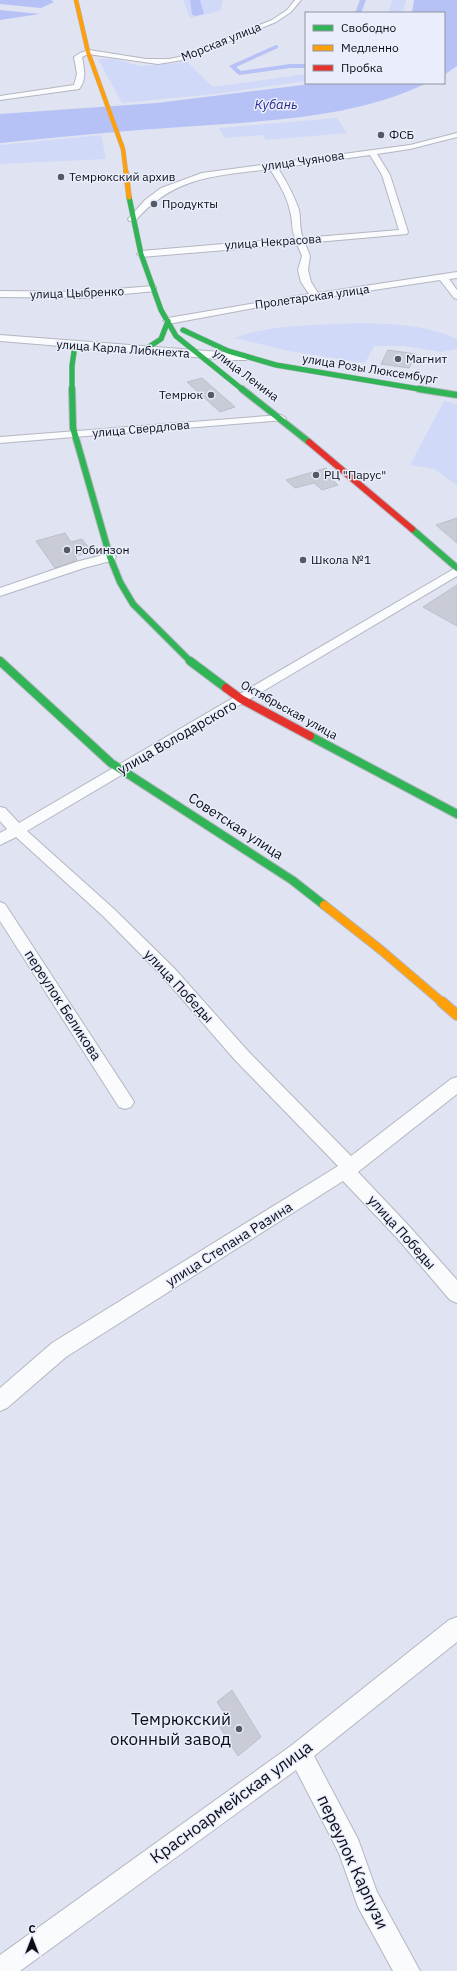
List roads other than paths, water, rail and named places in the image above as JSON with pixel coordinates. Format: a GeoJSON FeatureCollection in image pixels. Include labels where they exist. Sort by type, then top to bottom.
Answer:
{"type":"FeatureCollection","features":[{"type":"Feature","properties":{"kind":"street","name":"улица Ленина"},"geometry":{"type":"LineString","coordinates":[[76,0],[88,52],[120,140],[128,178],[132,219],[141,254],[161,310],[176,336],[198,354],[229,373],[457,568]]}},
{"type":"Feature","properties":{"kind":"street","name":"Морская улица"},"geometry":{"type":"LineString","coordinates":[[88,52],[146,62],[171,62],[274,21],[289,11],[298,0]]}},
{"type":"Feature","properties":{"kind":"street"},"geometry":{"type":"LineString","coordinates":[[0,98],[76,87],[79,84],[81,74],[77,58],[88,52]]}},
{"type":"Feature","properties":{"kind":"street","name":"улица Чуянова"},"geometry":{"type":"LineString","coordinates":[[132,219],[152,198],[174,184],[193,178],[272,165],[429,143],[457,135]]}},
{"type":"Feature","properties":{"kind":"street"},"geometry":{"type":"LineString","coordinates":[[447,138],[457,146]]}},
{"type":"Feature","properties":{"kind":"street","name":"улица Некрасова"},"geometry":{"type":"LineString","coordinates":[[141,254],[404,232],[386,175],[372,152]]}},
{"type":"Feature","properties":{"kind":"street"},"geometry":{"type":"LineString","coordinates":[[272,165],[284,185],[295,212],[294,228],[306,256],[303,270],[306,282],[315,296]]}},
{"type":"Feature","properties":{"kind":"street","name":"улица Чуянова"},"geometry":{"type":"LineString","coordinates":[[130,204],[152,198]]}},
{"type":"Feature","properties":{"kind":"street","name":"Пролетарская улица"},"geometry":{"type":"LineString","coordinates":[[168,321],[315,296],[457,275]]}},
{"type":"Feature","properties":{"kind":"street"},"geometry":{"type":"LineString","coordinates":[[443,278],[457,296]]}},
{"type":"Feature","properties":{"kind":"street","name":"улица Цыбренко"},"geometry":{"type":"LineString","coordinates":[[0,294],[81,295],[153,289]]}},
{"type":"Feature","properties":{"kind":"street"},"geometry":{"type":"LineString","coordinates":[[144,350],[161,339],[168,321],[194,337],[244,362]]}},
{"type":"Feature","properties":{"kind":"street","name":"улица Карла Либкнехта"},"geometry":{"type":"LineString","coordinates":[[0,338],[231,357],[244,362]]}},
{"type":"Feature","properties":{"kind":"street","name":"Октябрьская улица"},"geometry":{"type":"LineString","coordinates":[[75,345],[72,366],[75,434],[110,557],[120,582],[133,604],[191,662],[241,699],[457,814]]}},
{"type":"Feature","properties":{"kind":"street","name":"улица Розы Люксембург"},"geometry":{"type":"LineString","coordinates":[[244,362],[272,365],[457,395]]}},
{"type":"Feature","properties":{"kind":"street","name":"улица Свердлова"},"geometry":{"type":"LineString","coordinates":[[0,440],[281,418]]}},
{"type":"Feature","properties":{"kind":"street"},"geometry":{"type":"LineString","coordinates":[[0,592],[80,565],[110,557]]}},
{"type":"Feature","properties":{"kind":"street","name":"улица Володарского"},"geometry":{"type":"LineString","coordinates":[[0,840],[457,571]]}},
{"type":"Feature","properties":{"kind":"street","name":"Советская улица"},"geometry":{"type":"LineString","coordinates":[[0,661],[71,728],[120,770],[292,880],[381,950],[457,1015]]}},
{"type":"Feature","properties":{"kind":"street","name":"улица Победы"},"geometry":{"type":"LineString","coordinates":[[0,812],[17,830],[109,913],[168,972],[241,1055],[348,1169],[457,1294]]}},
{"type":"Feature","properties":{"kind":"street","name":"переулок Беликова"},"geometry":{"type":"LineString","coordinates":[[0,908],[125,1102]]}},
{"type":"Feature","properties":{"kind":"street","name":"улица Степана Разина"},"geometry":{"type":"LineString","coordinates":[[0,1401],[59,1350],[348,1169],[457,1084]]}},
{"type":"Feature","properties":{"kind":"street","name":"Красноармейская улица"},"geometry":{"type":"LineString","coordinates":[[0,1970],[300,1753],[457,1628]]}},
{"type":"Feature","properties":{"kind":"street","name":"переулок Карпузи"},"geometry":{"type":"LineString","coordinates":[[300,1753],[349,1848],[367,1898],[407,1971]]}},
{"type":"Feature","properties":{"kind":"water"},"geometry":{"type":"Polygon","coordinates":[[[0,0],[51,0],[54,2],[41,8],[0,4],[0,0]]]}},
{"type":"Feature","properties":{"kind":"water"},"geometry":{"type":"Polygon","coordinates":[[[190,0],[200,0],[204,14],[195,16],[192,14],[190,0]]]}},
{"type":"Feature","properties":{"kind":"water"},"geometry":{"type":"Polygon","coordinates":[[[414,0],[457,0],[457,66],[445,74],[445,12],[412,12],[414,0]]]}},
{"type":"Feature","properties":{"kind":"water"},"geometry":{"type":"Polygon","coordinates":[[[0,10],[40,14],[0,20],[0,10]]]}},
{"type":"Feature","properties":{"kind":"water","name":"Кубань"},"geometry":{"type":"Polygon","coordinates":[[[311,84],[425,84],[398,95],[368,104],[307,116],[243,123],[113,132],[0,143],[0,114],[157,103],[311,84]]]}},
{"type":"Feature","properties":{"kind":"waterway"},"geometry":{"type":"LineString","coordinates":[[358,12],[363,0]]}},
{"type":"Feature","properties":{"kind":"waterway"},"geometry":{"type":"LineString","coordinates":[[276,47],[232,66],[239,73],[290,66],[305,66]]}},
{"type":"Feature","properties":{"kind":"place","name":"ФСБ"},"geometry":{"type":"Point","coordinates":[381,135]}},
{"type":"Feature","properties":{"kind":"place","name":"Темрюкский архив"},"geometry":{"type":"Point","coordinates":[61,177]}},
{"type":"Feature","properties":{"kind":"place","name":"Продукты"},"geometry":{"type":"Point","coordinates":[154,204]}},
{"type":"Feature","properties":{"kind":"place","name":"Магнит"},"geometry":{"type":"Point","coordinates":[398,359]}},
{"type":"Feature","properties":{"kind":"place","name":"Темрюк"},"geometry":{"type":"Point","coordinates":[211,395]}},
{"type":"Feature","properties":{"kind":"place","name":"РЦ \"Парус\""},"geometry":{"type":"Point","coordinates":[316,475]}},
{"type":"Feature","properties":{"kind":"place","name":"Робинзон"},"geometry":{"type":"Point","coordinates":[67,550]}},
{"type":"Feature","properties":{"kind":"place","name":"Школа №1"},"geometry":{"type":"Point","coordinates":[303,560]}},
{"type":"Feature","properties":{"kind":"place","name":"Темрюкский оконный завод"},"geometry":{"type":"Point","coordinates":[239,1729]}}]}
